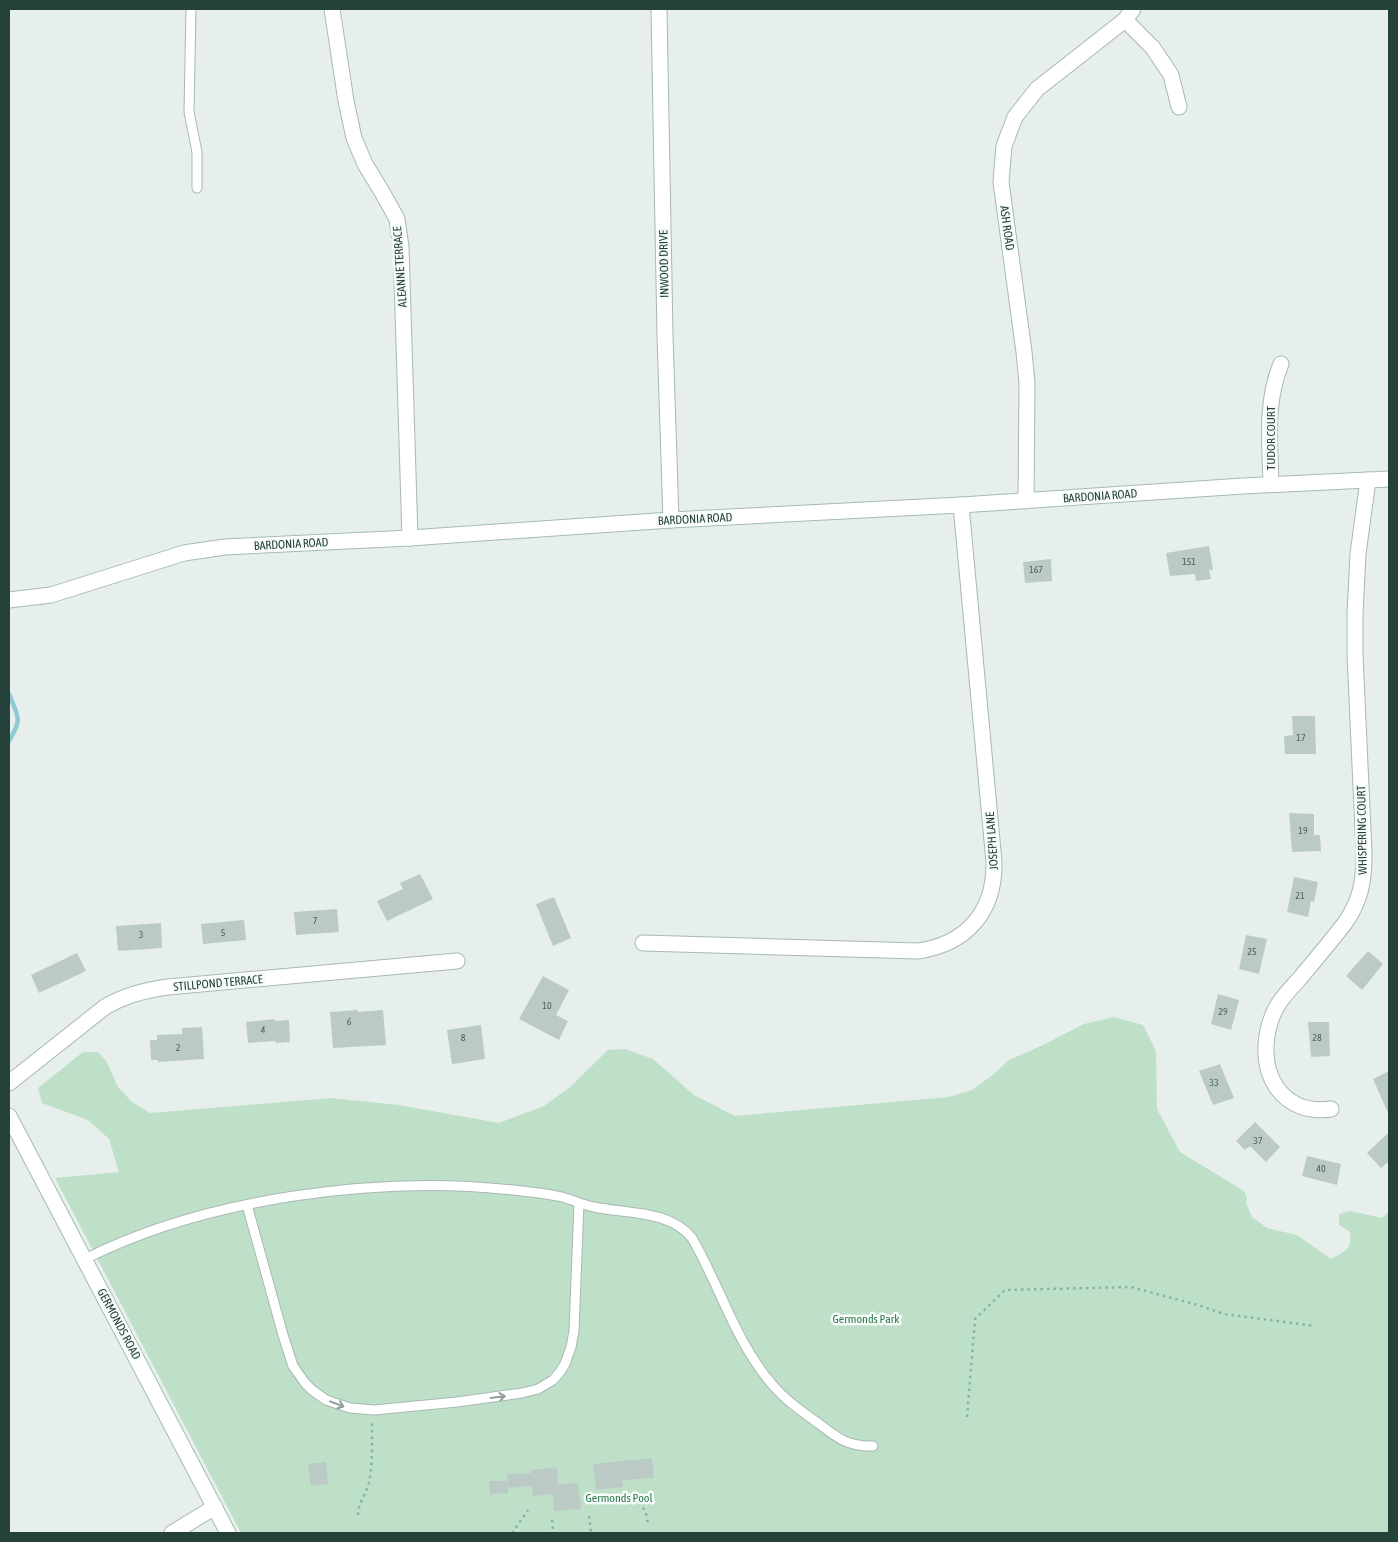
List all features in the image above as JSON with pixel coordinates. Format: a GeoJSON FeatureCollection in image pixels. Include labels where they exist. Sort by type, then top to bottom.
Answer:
{"type":"FeatureCollection","features":[{"type":"Feature","properties":{"kind":"street","name":"ALEANNE TERRACE"},"geometry":{"type":"LineString","coordinates":[[332,9],[346,101],[354,138],[365,164],[397,219],[401,247],[410,538]]}},
{"type":"Feature","properties":{"kind":"street","name":"INWOOD DRIVE"},"geometry":{"type":"LineString","coordinates":[[659,9],[665,336],[671,520]]}},
{"type":"Feature","properties":{"kind":"street"},"geometry":{"type":"LineString","coordinates":[[1129,14],[1171,75],[1179,107]]}},
{"type":"Feature","properties":{"kind":"street","name":"ASH ROAD"},"geometry":{"type":"LineString","coordinates":[[1026,501],[1027,383],[1001,182],[1004,146],[1015,117],[1037,89],[1129,14]]}},
{"type":"Feature","properties":{"kind":"street","name":"TUDOR COURT"},"geometry":{"type":"LineString","coordinates":[[1271,484],[1270,405],[1281,364]]}},
{"type":"Feature","properties":{"kind":"street","name":"BARDONIA ROAD"},"geometry":{"type":"LineString","coordinates":[[9,600],[50,595],[165,558],[204,549],[410,538],[671,520],[962,505],[1271,484],[1389,479]]}},
{"type":"Feature","properties":{"kind":"street","name":"WHISPERING COURT"},"geometry":{"type":"LineString","coordinates":[[1331,1109],[1312,1110],[1303,1108],[1280,1092],[1270,1075],[1266,1043],[1271,1022],[1280,1003],[1346,923],[1362,890],[1364,853],[1355,655],[1355,614],[1359,547],[1368,480]]}},
{"type":"Feature","properties":{"kind":"street","name":"JOSEPH LANE"},"geometry":{"type":"LineString","coordinates":[[643,943],[918,951],[935,948],[950,942],[977,920],[992,892],[995,873],[962,505]]}},
{"type":"Feature","properties":{"kind":"street","name":"STILLPOND TERRACE"},"geometry":{"type":"LineString","coordinates":[[9,1083],[105,1007],[117,1000],[141,991],[168,987],[457,962]]}},
{"type":"Feature","properties":{"kind":"street","name":"GERMONDS ROAD"},"geometry":{"type":"LineString","coordinates":[[9,1116],[228,1533]]}},
{"type":"Feature","properties":{"kind":"street"},"geometry":{"type":"LineString","coordinates":[[172,1533],[215,1507]]}},
{"type":"Feature","properties":{"kind":"lane"},"geometry":{"type":"LineString","coordinates":[[191,9],[189,112],[197,152],[197,188]]}},
{"type":"Feature","properties":{"kind":"lane"},"geometry":{"type":"LineString","coordinates":[[85,1259],[118,1243],[196,1218],[293,1196],[351,1189],[432,1186],[512,1190],[556,1196],[594,1207],[660,1218],[682,1227],[692,1238],[743,1343],[772,1385],[800,1410],[845,1442],[858,1446],[873,1446]]}},
{"type":"Feature","properties":{"kind":"lane"},"geometry":{"type":"LineString","coordinates":[[247,1205],[289,1357],[299,1376],[312,1390],[334,1403],[350,1408],[374,1410],[522,1394],[546,1385],[553,1380],[566,1364],[574,1331],[579,1203]]}},
{"type":"Feature","properties":{"kind":"path"},"geometry":{"type":"LineString","coordinates":[[967,1418],[975,1319],[1005,1290],[1131,1287],[1224,1314],[1315,1326]]}},
{"type":"Feature","properties":{"kind":"path"},"geometry":{"type":"LineString","coordinates":[[358,1515],[358,1509],[370,1476],[372,1418]]}},
{"type":"Feature","properties":{"kind":"path"},"geometry":{"type":"LineString","coordinates":[[637,1496],[646,1513],[648,1524]]}},
{"type":"Feature","properties":{"kind":"path"},"geometry":{"type":"LineString","coordinates":[[512,1533],[528,1510]]}},
{"type":"Feature","properties":{"kind":"path"},"geometry":{"type":"LineString","coordinates":[[589,1516],[591,1533]]}},
{"type":"Feature","properties":{"kind":"path"},"geometry":{"type":"LineString","coordinates":[[552,1520],[554,1531]]}},
{"type":"Feature","properties":{"kind":"green space","name":"Germonds Park"},"geometry":{"type":"Polygon","coordinates":[[[1114,1017],[1143,1025],[1156,1051],[1157,1109],[1180,1152],[1244,1191],[1247,1197],[1246,1203],[1252,1217],[1267,1228],[1297,1235],[1331,1259],[1344,1252],[1350,1243],[1350,1232],[1339,1225],[1339,1214],[1350,1211],[1382,1218],[1389,1211],[1389,1533],[241,1533],[55,1178],[119,1172],[109,1139],[88,1120],[42,1103],[38,1088],[83,1052],[98,1052],[107,1062],[118,1087],[132,1102],[150,1113],[331,1098],[399,1105],[499,1123],[544,1106],[570,1087],[608,1050],[625,1049],[653,1059],[694,1095],[735,1116],[949,1097],[972,1090],[1009,1060],[1084,1024],[1114,1017]]]}},
{"type":"Feature","properties":{"kind":"building"},"geometry":{"type":"Polygon","coordinates":[[[1209,546],[1213,570],[1209,570],[1211,579],[1196,581],[1195,574],[1170,576],[1166,553],[1209,546]]]}},
{"type":"Feature","properties":{"kind":"building"},"geometry":{"type":"Polygon","coordinates":[[[1051,559],[1052,581],[1025,583],[1023,562],[1051,559]]]}},
{"type":"Feature","properties":{"kind":"building"},"geometry":{"type":"Polygon","coordinates":[[[1292,716],[1315,716],[1316,754],[1285,754],[1284,736],[1293,735],[1292,716]]]}},
{"type":"Feature","properties":{"kind":"building"},"geometry":{"type":"Polygon","coordinates":[[[1289,813],[1314,814],[1314,835],[1320,835],[1321,851],[1292,852],[1289,813]]]}},
{"type":"Feature","properties":{"kind":"building"},"geometry":{"type":"Polygon","coordinates":[[[420,874],[433,899],[387,921],[377,901],[403,889],[400,883],[420,874]]]}},
{"type":"Feature","properties":{"kind":"building"},"geometry":{"type":"Polygon","coordinates":[[[1294,877],[1318,882],[1314,902],[1311,901],[1308,917],[1287,912],[1294,877]]]}},
{"type":"Feature","properties":{"kind":"building"},"geometry":{"type":"Polygon","coordinates":[[[554,897],[571,938],[553,946],[536,904],[554,897]]]}},
{"type":"Feature","properties":{"kind":"building"},"geometry":{"type":"Polygon","coordinates":[[[337,909],[339,932],[296,935],[294,912],[337,909]]]}},
{"type":"Feature","properties":{"kind":"building"},"geometry":{"type":"Polygon","coordinates":[[[244,920],[246,940],[203,944],[201,924],[244,920]]]}},
{"type":"Feature","properties":{"kind":"building"},"geometry":{"type":"Polygon","coordinates":[[[161,923],[162,948],[118,951],[116,926],[161,923]]]}},
{"type":"Feature","properties":{"kind":"building"},"geometry":{"type":"Polygon","coordinates":[[[1246,935],[1267,939],[1259,974],[1239,969],[1246,935]]]}},
{"type":"Feature","properties":{"kind":"building"},"geometry":{"type":"Polygon","coordinates":[[[1368,951],[1383,964],[1362,990],[1346,976],[1368,951]]]}},
{"type":"Feature","properties":{"kind":"building"},"geometry":{"type":"Polygon","coordinates":[[[77,953],[86,971],[39,993],[31,975],[77,953]]]}},
{"type":"Feature","properties":{"kind":"building"},"geometry":{"type":"Polygon","coordinates":[[[543,976],[569,990],[556,1015],[568,1021],[559,1040],[519,1019],[543,976]]]}},
{"type":"Feature","properties":{"kind":"building"},"geometry":{"type":"Polygon","coordinates":[[[1218,994],[1239,1000],[1231,1030],[1211,1024],[1218,994]]]}},
{"type":"Feature","properties":{"kind":"building"},"geometry":{"type":"Polygon","coordinates":[[[358,1010],[358,1012],[383,1010],[386,1045],[333,1048],[330,1012],[358,1010]]]}},
{"type":"Feature","properties":{"kind":"building"},"geometry":{"type":"Polygon","coordinates":[[[275,1019],[275,1021],[289,1020],[290,1042],[248,1043],[246,1022],[275,1019]]]}},
{"type":"Feature","properties":{"kind":"building"},"geometry":{"type":"Polygon","coordinates":[[[1308,1022],[1329,1022],[1330,1056],[1311,1057],[1308,1022]]]}},
{"type":"Feature","properties":{"kind":"building"},"geometry":{"type":"Polygon","coordinates":[[[481,1025],[485,1059],[452,1064],[447,1030],[481,1025]]]}},
{"type":"Feature","properties":{"kind":"building"},"geometry":{"type":"Polygon","coordinates":[[[202,1027],[204,1059],[158,1062],[158,1060],[151,1060],[150,1040],[157,1040],[157,1035],[182,1034],[182,1028],[202,1027]]]}},
{"type":"Feature","properties":{"kind":"building"},"geometry":{"type":"Polygon","coordinates":[[[1220,1064],[1234,1098],[1213,1105],[1199,1071],[1220,1064]]]}},
{"type":"Feature","properties":{"kind":"building"},"geometry":{"type":"Polygon","coordinates":[[[1389,1071],[1389,1115],[1373,1079],[1389,1071]]]}},
{"type":"Feature","properties":{"kind":"building"},"geometry":{"type":"Polygon","coordinates":[[[1255,1122],[1280,1147],[1266,1162],[1250,1146],[1245,1150],[1236,1141],[1255,1122]]]}},
{"type":"Feature","properties":{"kind":"building"},"geometry":{"type":"Polygon","coordinates":[[[1389,1132],[1389,1161],[1381,1168],[1367,1153],[1389,1132]]]}},
{"type":"Feature","properties":{"kind":"building"},"geometry":{"type":"Polygon","coordinates":[[[1307,1156],[1341,1164],[1337,1185],[1302,1176],[1307,1156]]]}},
{"type":"Feature","properties":{"kind":"building"},"geometry":{"type":"Polygon","coordinates":[[[652,1458],[654,1478],[622,1480],[623,1487],[596,1490],[593,1464],[652,1458]]]}},
{"type":"Feature","properties":{"kind":"building"},"geometry":{"type":"Polygon","coordinates":[[[326,1462],[328,1484],[311,1486],[308,1464],[326,1462]]]}},
{"type":"Feature","properties":{"kind":"building"},"geometry":{"type":"Polygon","coordinates":[[[557,1467],[558,1484],[578,1483],[581,1509],[554,1511],[553,1494],[533,1496],[532,1486],[508,1488],[507,1474],[531,1473],[530,1470],[557,1467]]]}},
{"type":"Feature","properties":{"kind":"building"},"geometry":{"type":"Polygon","coordinates":[[[489,1481],[507,1481],[508,1493],[490,1494],[489,1481]]]}},
{"type":"Feature","properties":{"kind":"waterway"},"geometry":{"type":"LineString","coordinates":[[9,694],[18,718],[9,741]]}},
{"type":"Feature","properties":{"kind":"park label","name":"Germonds Pool"},"geometry":{"type":"Point","coordinates":[619,1498]}}]}
